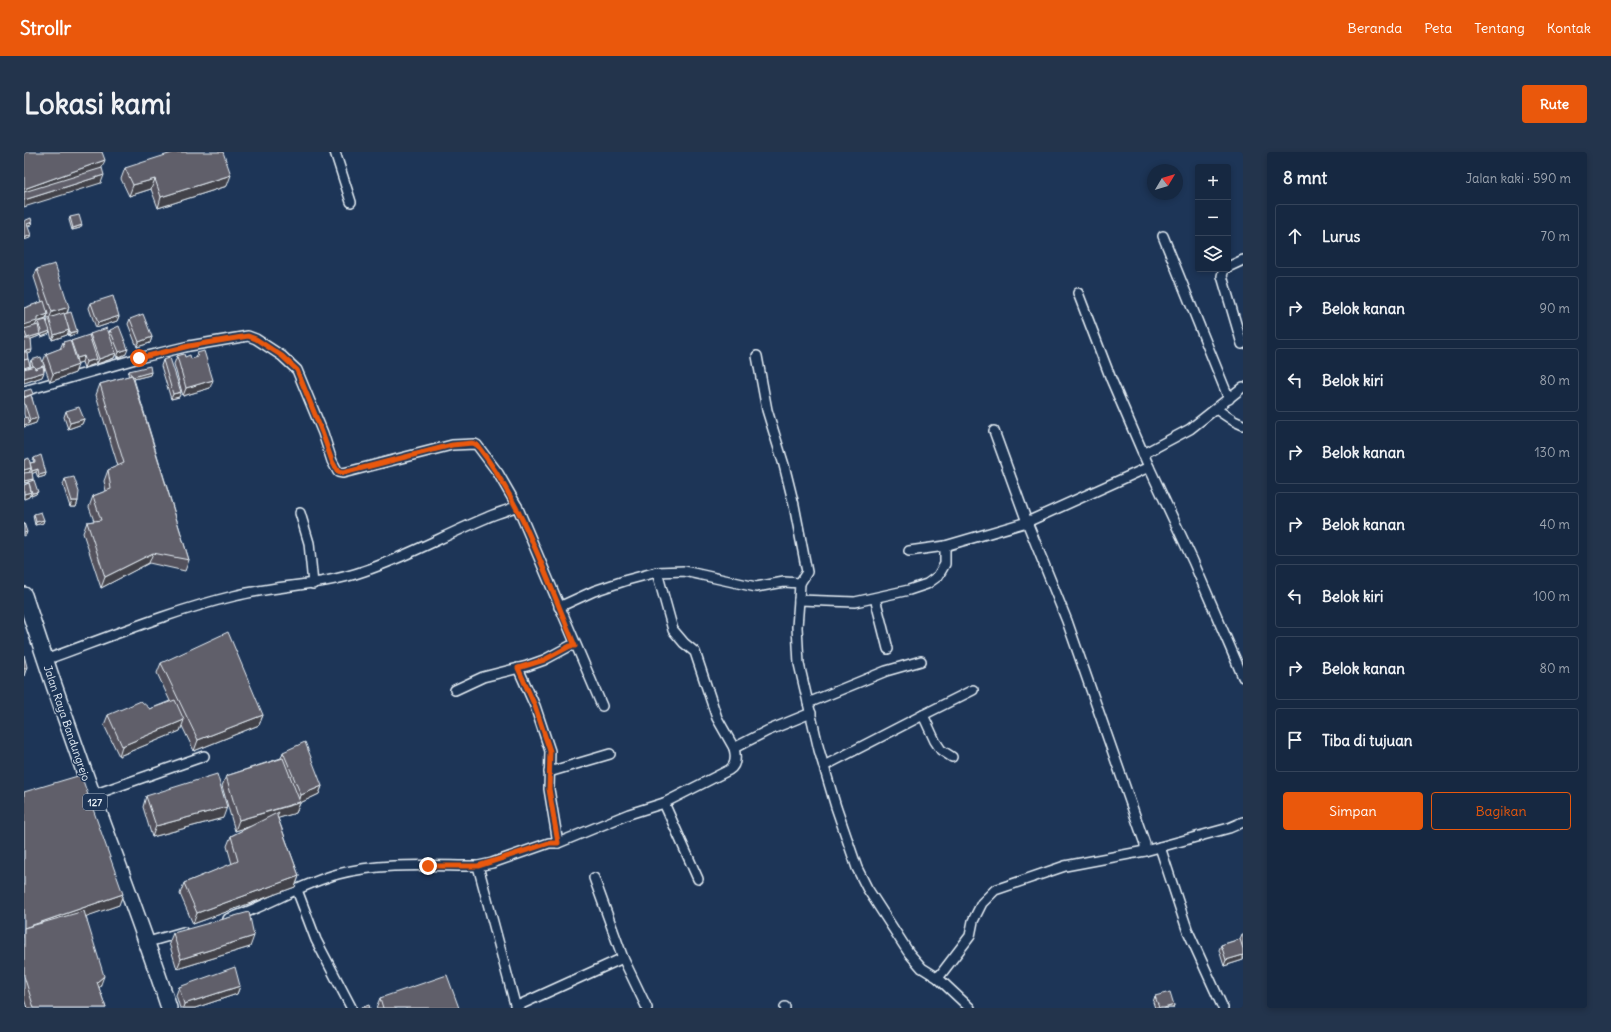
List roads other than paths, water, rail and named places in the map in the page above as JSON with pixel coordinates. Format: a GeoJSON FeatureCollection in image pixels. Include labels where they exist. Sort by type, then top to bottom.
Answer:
{"type":"FeatureCollection","features":[{"type":"Feature","properties":{"kind":"main road","name":"Jalan Raya Bandungrejo"},"geometry":{"type":"LineString","coordinates":[[24,595],[45,660],[93,795],[148,942],[170,1008]]}},
{"type":"Feature","properties":{"kind":"street"},"geometry":{"type":"LineString","coordinates":[[336,152],[351,202]]}},
{"type":"Feature","properties":{"kind":"street"},"geometry":{"type":"LineString","coordinates":[[1163,236],[1229,399]]}},
{"type":"Feature","properties":{"kind":"street"},"geometry":{"type":"LineString","coordinates":[[1231,265],[1243,260]]}},
{"type":"Feature","properties":{"kind":"street"},"geometry":{"type":"LineString","coordinates":[[1223,272],[1222,276],[1243,345]]}},
{"type":"Feature","properties":{"kind":"street"},"geometry":{"type":"LineString","coordinates":[[1078,293],[1111,379],[1143,454],[1193,561],[1243,677]]}},
{"type":"Feature","properties":{"kind":"street"},"geometry":{"type":"LineString","coordinates":[[24,391],[139,358],[189,346],[248,336],[256,339],[282,356],[297,370],[332,461],[338,472],[343,473],[452,445],[475,444],[498,474],[517,506],[575,646],[602,706]]}},
{"type":"Feature","properties":{"kind":"street"},"geometry":{"type":"LineString","coordinates":[[757,356],[767,410],[784,465],[804,552],[807,572],[800,584],[797,628],[799,664],[824,766],[836,807],[851,851],[867,888],[909,953],[922,968],[938,978],[970,1008]]}},
{"type":"Feature","properties":{"kind":"street"},"geometry":{"type":"LineString","coordinates":[[1143,454],[1190,429],[1243,387]]}},
{"type":"Feature","properties":{"kind":"street"},"geometry":{"type":"LineString","coordinates":[[1216,409],[1243,425]]}},
{"type":"Feature","properties":{"kind":"street"},"geometry":{"type":"LineString","coordinates":[[994,431],[1027,522],[1067,621],[1129,796],[1145,844],[1145,851]]}},
{"type":"Feature","properties":{"kind":"street"},"geometry":{"type":"LineString","coordinates":[[909,551],[945,546],[1027,522],[1149,467]]}},
{"type":"Feature","properties":{"kind":"street"},"geometry":{"type":"LineString","coordinates":[[45,660],[204,604],[273,587],[313,584],[363,572],[485,518],[517,506]]}},
{"type":"Feature","properties":{"kind":"street"},"geometry":{"type":"LineString","coordinates":[[300,513],[309,543],[313,584]]}},
{"type":"Feature","properties":{"kind":"street"},"geometry":{"type":"LineString","coordinates":[[799,600],[856,602],[909,590],[927,584],[938,576],[945,564],[945,546]]}},
{"type":"Feature","properties":{"kind":"street"},"geometry":{"type":"LineString","coordinates":[[559,607],[594,590],[657,572],[684,571],[756,587],[784,582],[800,584]]}},
{"type":"Feature","properties":{"kind":"street"},"geometry":{"type":"LineString","coordinates":[[219,921],[248,912],[337,874],[381,867],[478,866],[549,843],[558,843],[629,814],[664,803],[733,768],[736,755],[734,748],[717,718],[695,652],[679,637],[674,630],[657,572]]}},
{"type":"Feature","properties":{"kind":"street"},"geometry":{"type":"LineString","coordinates":[[875,598],[888,649]]}},
{"type":"Feature","properties":{"kind":"street"},"geometry":{"type":"LineString","coordinates":[[455,690],[483,677],[544,660],[570,646],[575,646]]}},
{"type":"Feature","properties":{"kind":"street"},"geometry":{"type":"LineString","coordinates":[[808,703],[886,671],[921,661]]}},
{"type":"Feature","properties":{"kind":"street"},"geometry":{"type":"LineString","coordinates":[[518,668],[535,706],[550,751],[549,789],[558,843]]}},
{"type":"Feature","properties":{"kind":"street"},"geometry":{"type":"LineString","coordinates":[[824,766],[973,690]]}},
{"type":"Feature","properties":{"kind":"street"},"geometry":{"type":"LineString","coordinates":[[734,748],[767,731],[811,712]]}},
{"type":"Feature","properties":{"kind":"street"},"geometry":{"type":"LineString","coordinates":[[922,715],[934,741],[941,750],[952,757]]}},
{"type":"Feature","properties":{"kind":"street"},"geometry":{"type":"LineString","coordinates":[[549,772],[610,754]]}},
{"type":"Feature","properties":{"kind":"street"},"geometry":{"type":"LineString","coordinates":[[93,795],[204,756]]}},
{"type":"Feature","properties":{"kind":"street"},"geometry":{"type":"LineString","coordinates":[[664,803],[698,879]]}},
{"type":"Feature","properties":{"kind":"street"},"geometry":{"type":"LineString","coordinates":[[938,978],[970,936],[973,921],[982,903],[995,890],[1065,866],[1145,851],[1229,828],[1243,822]]}},
{"type":"Feature","properties":{"kind":"street"},"geometry":{"type":"LineString","coordinates":[[1160,847],[1187,929],[1223,1008]]}},
{"type":"Feature","properties":{"kind":"street"},"geometry":{"type":"LineString","coordinates":[[478,866],[516,1007],[623,958]]}},
{"type":"Feature","properties":{"kind":"street"},"geometry":{"type":"LineString","coordinates":[[594,878],[623,958],[647,1008]]}},
{"type":"Feature","properties":{"kind":"street"},"geometry":{"type":"LineString","coordinates":[[297,890],[316,940],[351,1007]]}},
{"type":"Feature","properties":{"kind":"street"},"geometry":{"type":"LineString","coordinates":[[148,942],[190,930]]}}]}
